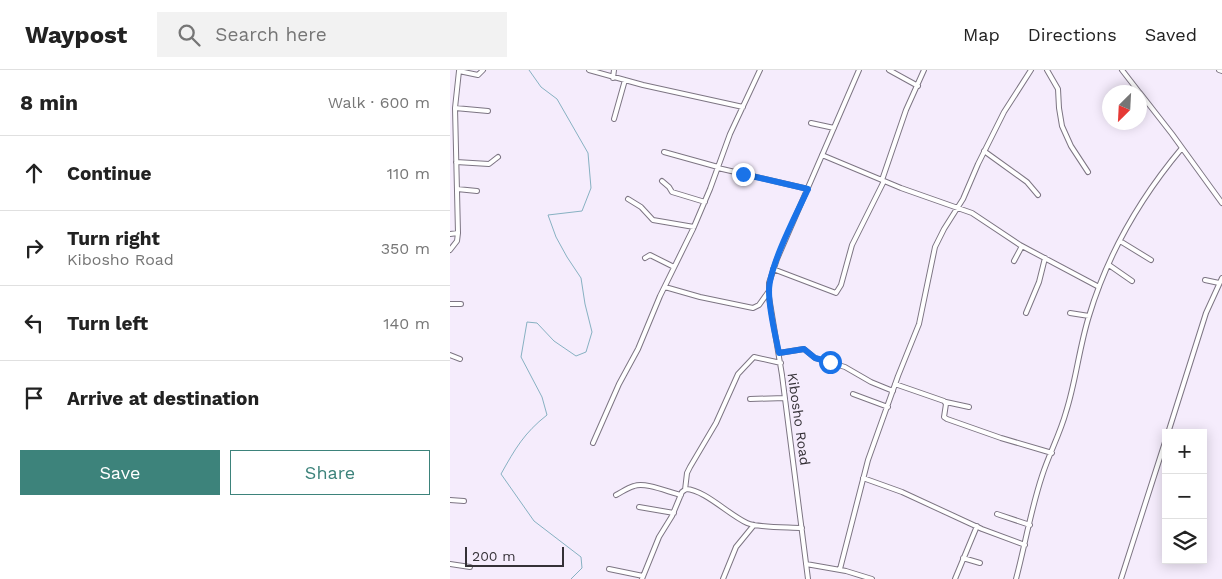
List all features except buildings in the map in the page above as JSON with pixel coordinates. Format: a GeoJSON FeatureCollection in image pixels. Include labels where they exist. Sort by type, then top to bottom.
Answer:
{"type":"FeatureCollection","features":[{"type":"Feature","properties":{"kind":"street"},"geometry":{"type":"LineString","coordinates":[[450,250],[457,241],[458,233],[455,108],[458,70],[478,75],[484,70]]}},
{"type":"Feature","properties":{"kind":"street"},"geometry":{"type":"LineString","coordinates":[[589,70],[613,78],[743,107]]}},
{"type":"Feature","properties":{"kind":"street"},"geometry":{"type":"LineString","coordinates":[[613,78],[614,70]]}},
{"type":"Feature","properties":{"kind":"street"},"geometry":{"type":"LineString","coordinates":[[594,443],[619,384],[638,349],[674,267],[694,228],[730,134],[760,70]]}},
{"type":"Feature","properties":{"kind":"street","name":"Kibosho Road"},"geometry":{"type":"LineString","coordinates":[[808,579],[769,290],[773,269],[859,70]]}},
{"type":"Feature","properties":{"kind":"street"},"geometry":{"type":"LineString","coordinates":[[889,70],[918,86]]}},
{"type":"Feature","properties":{"kind":"street"},"geometry":{"type":"LineString","coordinates":[[773,269],[836,293],[841,285],[852,245],[883,181],[906,110],[924,70]]}},
{"type":"Feature","properties":{"kind":"street"},"geometry":{"type":"LineString","coordinates":[[840,570],[863,478],[895,384],[919,324],[935,247],[958,207],[1004,112],[1031,70]]}},
{"type":"Feature","properties":{"kind":"street"},"geometry":{"type":"LineString","coordinates":[[1047,70],[1058,89],[1062,126],[1070,146],[1088,172]]}},
{"type":"Feature","properties":{"kind":"street"},"geometry":{"type":"LineString","coordinates":[[1122,70],[1133,85]]}},
{"type":"Feature","properties":{"kind":"street"},"geometry":{"type":"LineString","coordinates":[[614,119],[625,80]]}},
{"type":"Feature","properties":{"kind":"street"},"geometry":{"type":"LineString","coordinates":[[1147,103],[1222,202]]}},
{"type":"Feature","properties":{"kind":"street"},"geometry":{"type":"LineString","coordinates":[[455,108],[488,111]]}},
{"type":"Feature","properties":{"kind":"street"},"geometry":{"type":"LineString","coordinates":[[811,123],[834,128]]}},
{"type":"Feature","properties":{"kind":"street"},"geometry":{"type":"LineString","coordinates":[[450,128],[456,129]]}},
{"type":"Feature","properties":{"kind":"street"},"geometry":{"type":"LineString","coordinates":[[1016,579],[1042,474],[1052,453],[1067,410],[1077,362],[1099,287],[1132,215],[1182,148]]}},
{"type":"Feature","properties":{"kind":"street"},"geometry":{"type":"LineString","coordinates":[[664,152],[718,168],[808,189]]}},
{"type":"Feature","properties":{"kind":"street"},"geometry":{"type":"LineString","coordinates":[[984,152],[1027,182],[1038,195]]}},
{"type":"Feature","properties":{"kind":"street"},"geometry":{"type":"LineString","coordinates":[[822,155],[883,181],[958,207],[977,216],[1022,246],[1099,287]]}},
{"type":"Feature","properties":{"kind":"street"},"geometry":{"type":"LineString","coordinates":[[456,162],[489,164],[498,157]]}},
{"type":"Feature","properties":{"kind":"street"},"geometry":{"type":"LineString","coordinates":[[662,181],[672,192],[705,202]]}},
{"type":"Feature","properties":{"kind":"street"},"geometry":{"type":"LineString","coordinates":[[457,189],[477,192]]}},
{"type":"Feature","properties":{"kind":"street"},"geometry":{"type":"LineString","coordinates":[[628,199],[641,207],[653,220],[694,228]]}},
{"type":"Feature","properties":{"kind":"street"},"geometry":{"type":"LineString","coordinates":[[450,234],[458,233]]}},
{"type":"Feature","properties":{"kind":"street"},"geometry":{"type":"LineString","coordinates":[[1120,241],[1151,260]]}},
{"type":"Feature","properties":{"kind":"street"},"geometry":{"type":"LineString","coordinates":[[1014,261],[1022,246]]}},
{"type":"Feature","properties":{"kind":"street"},"geometry":{"type":"LineString","coordinates":[[645,258],[650,255],[674,267]]}},
{"type":"Feature","properties":{"kind":"street"},"geometry":{"type":"LineString","coordinates":[[1026,313],[1039,282],[1045,258]]}},
{"type":"Feature","properties":{"kind":"street"},"geometry":{"type":"LineString","coordinates":[[1109,265],[1132,281]]}},
{"type":"Feature","properties":{"kind":"street"},"geometry":{"type":"LineString","coordinates":[[1169,429],[1206,313],[1222,278]]}},
{"type":"Feature","properties":{"kind":"street"},"geometry":{"type":"LineString","coordinates":[[1205,280],[1219,283]]}},
{"type":"Feature","properties":{"kind":"street"},"geometry":{"type":"LineString","coordinates":[[665,287],[700,297],[753,308],[759,305],[769,290]]}},
{"type":"Feature","properties":{"kind":"street"},"geometry":{"type":"LineString","coordinates":[[450,304],[461,304]]}},
{"type":"Feature","properties":{"kind":"street"},"geometry":{"type":"LineString","coordinates":[[1070,312],[1089,316]]}},
{"type":"Feature","properties":{"kind":"street"},"geometry":{"type":"LineString","coordinates":[[779,353],[804,349],[815,358],[845,366],[871,382],[893,391]]}},
{"type":"Feature","properties":{"kind":"street"},"geometry":{"type":"LineString","coordinates":[[450,355],[460,359]]}},
{"type":"Feature","properties":{"kind":"street"},"geometry":{"type":"LineString","coordinates":[[609,569],[642,578],[659,537],[674,513],[685,490],[687,473],[716,423],[738,374],[754,357],[780,363]]}},
{"type":"Feature","properties":{"kind":"street"},"geometry":{"type":"LineString","coordinates":[[895,384],[946,402],[969,407]]}},
{"type":"Feature","properties":{"kind":"street"},"geometry":{"type":"LineString","coordinates":[[854,394],[888,407]]}},
{"type":"Feature","properties":{"kind":"street"},"geometry":{"type":"LineString","coordinates":[[750,399],[785,398]]}},
{"type":"Feature","properties":{"kind":"street"},"geometry":{"type":"LineString","coordinates":[[946,402],[944,417],[947,419],[1052,453]]}},
{"type":"Feature","properties":{"kind":"street"},"geometry":{"type":"LineString","coordinates":[[1121,579],[1162,451]]}},
{"type":"Feature","properties":{"kind":"street"},"geometry":{"type":"LineString","coordinates":[[863,478],[917,498],[977,526],[1025,545]]}},
{"type":"Feature","properties":{"kind":"street"},"geometry":{"type":"LineString","coordinates":[[616,495],[637,485],[649,486],[681,495]]}},
{"type":"Feature","properties":{"kind":"street"},"geometry":{"type":"LineString","coordinates":[[685,490],[689,489],[698,492],[748,523],[802,528]]}},
{"type":"Feature","properties":{"kind":"street"},"geometry":{"type":"LineString","coordinates":[[450,500],[464,501]]}},
{"type":"Feature","properties":{"kind":"street"},"geometry":{"type":"LineString","coordinates":[[639,507],[674,513]]}},
{"type":"Feature","properties":{"kind":"street"},"geometry":{"type":"LineString","coordinates":[[997,514],[1030,525]]}},
{"type":"Feature","properties":{"kind":"street"},"geometry":{"type":"LineString","coordinates":[[723,579],[736,547],[754,524]]}},
{"type":"Feature","properties":{"kind":"street"},"geometry":{"type":"LineString","coordinates":[[955,579],[977,526]]}},
{"type":"Feature","properties":{"kind":"street"},"geometry":{"type":"LineString","coordinates":[[963,558],[980,563]]}},
{"type":"Feature","properties":{"kind":"street"},"geometry":{"type":"LineString","coordinates":[[450,564],[470,567]]}},
{"type":"Feature","properties":{"kind":"street"},"geometry":{"type":"LineString","coordinates":[[806,564],[840,570],[872,579]]}},
{"type":"Feature","properties":{"kind":"waterway"},"geometry":{"type":"LineString","coordinates":[[529,70],[541,87],[557,99],[588,153],[591,188],[582,211],[548,215],[556,237],[581,278],[592,332],[586,352],[576,356],[554,341],[537,323],[527,322],[521,357],[542,397],[547,415],[532,428],[521,442],[501,474],[534,521],[581,557],[582,568],[571,579]]}},
{"type":"Feature","properties":{"kind":"route"},"geometry":{"type":"LineString","coordinates":[[743,174],[808,189],[773,269],[769,283],[769,297],[779,353],[804,349],[815,358],[830,362]]}}]}
